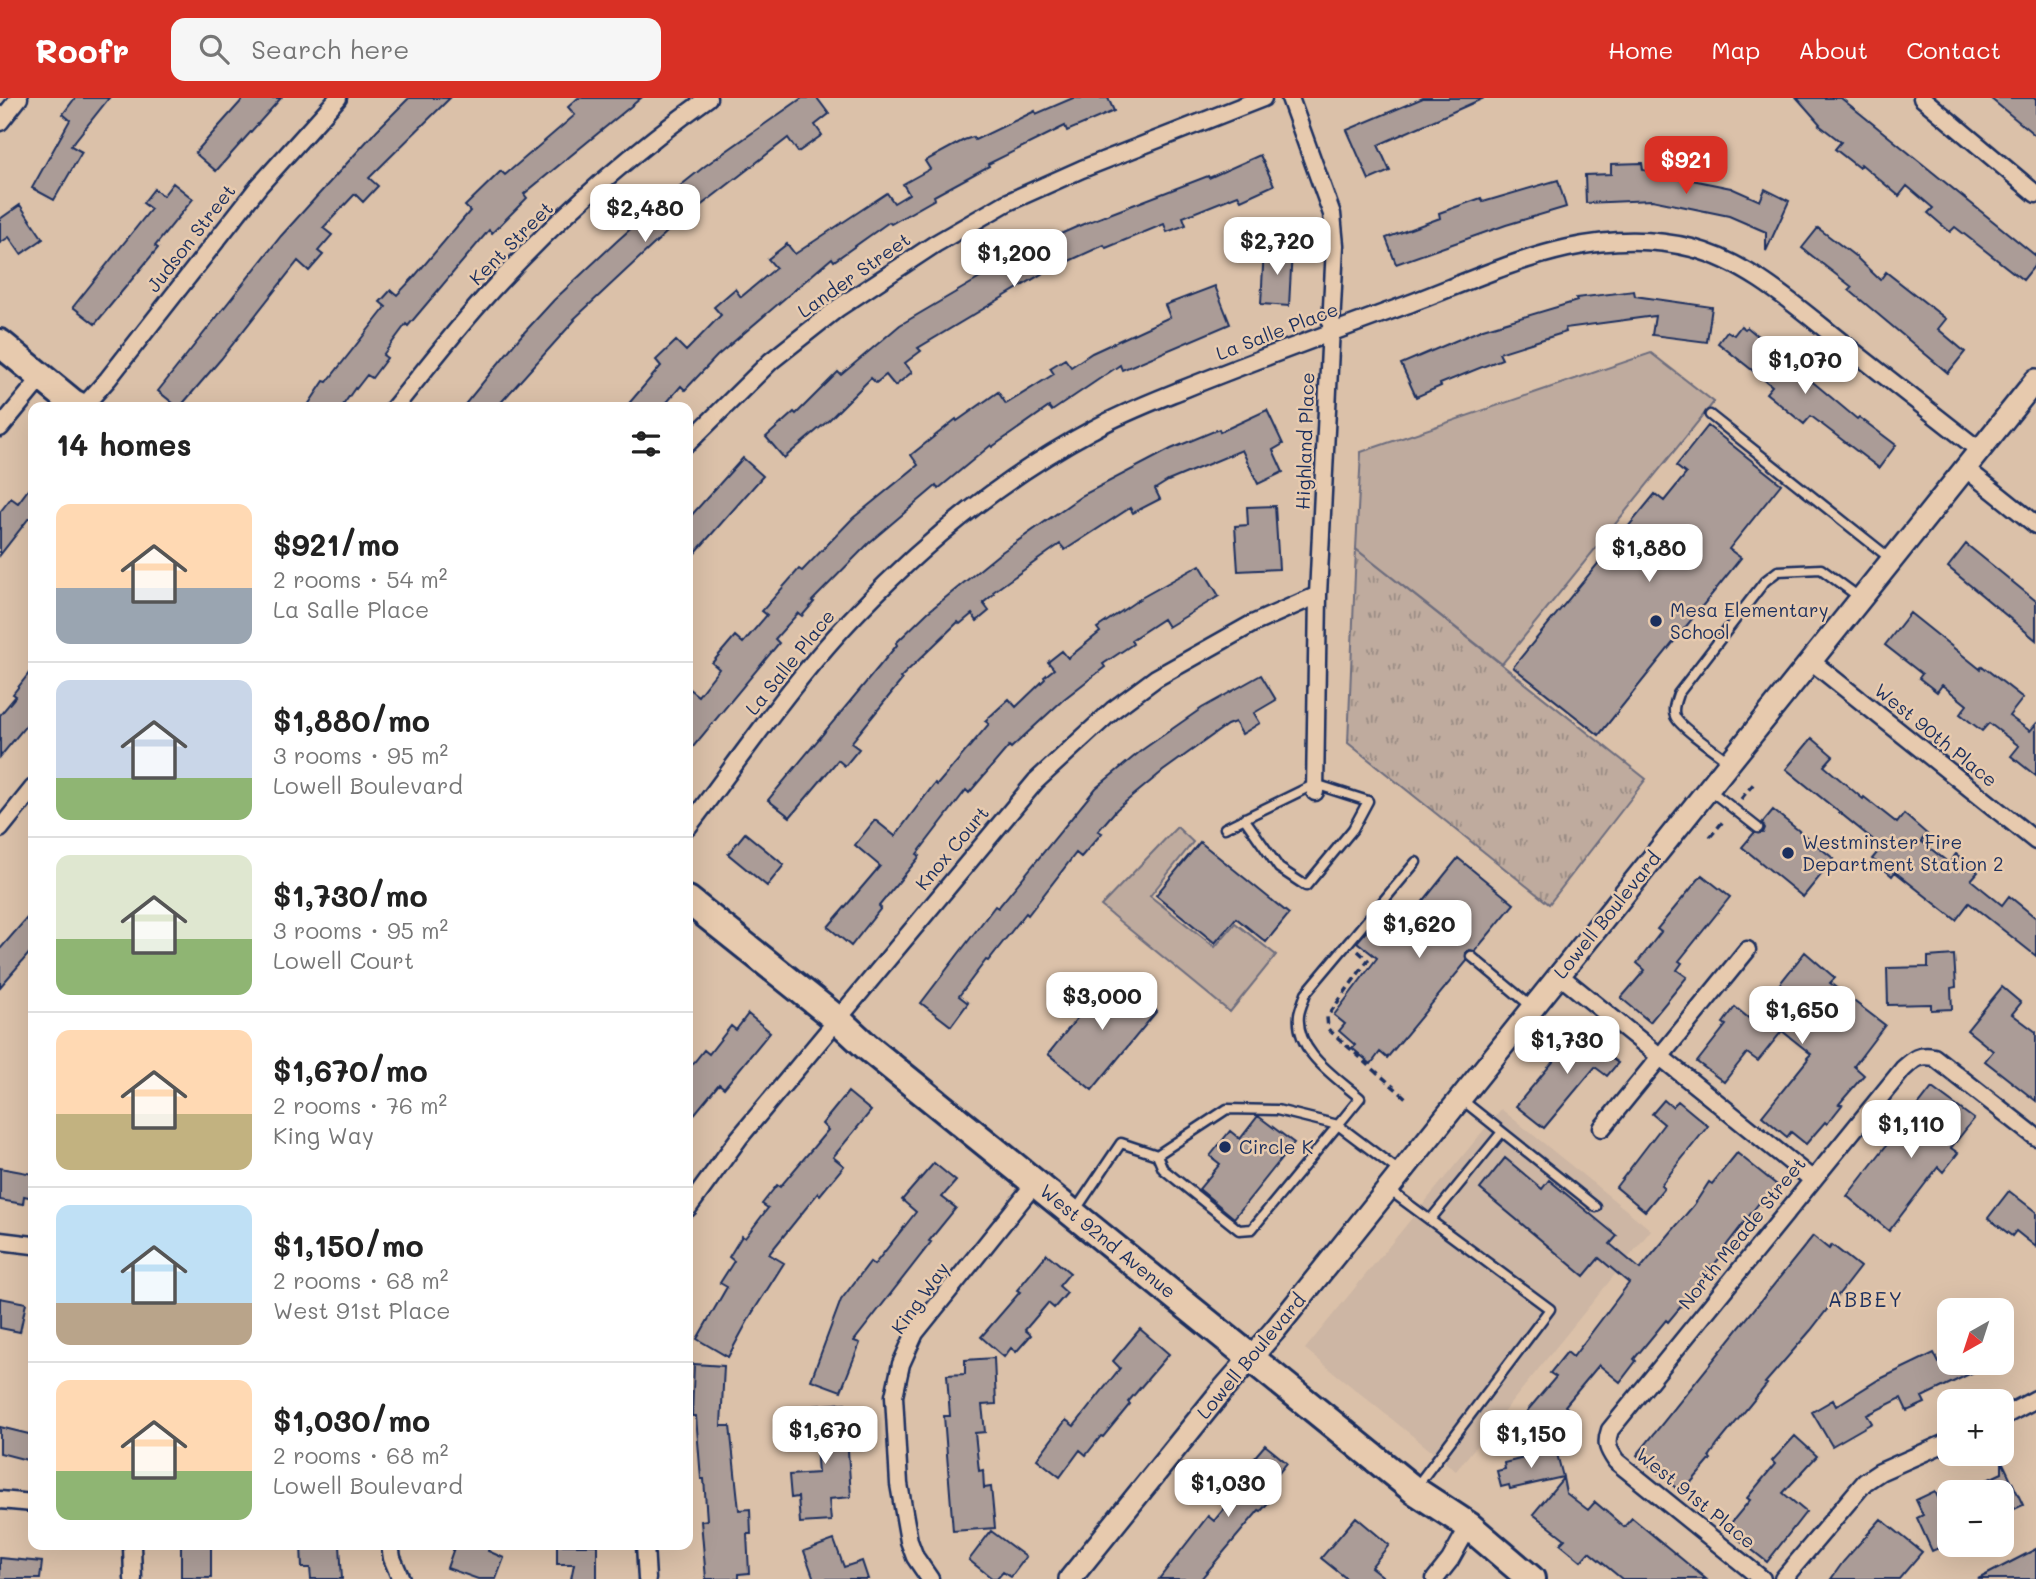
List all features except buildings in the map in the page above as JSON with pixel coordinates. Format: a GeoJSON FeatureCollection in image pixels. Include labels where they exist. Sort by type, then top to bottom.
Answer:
{"type":"FeatureCollection","features":[{"type":"Feature","properties":{"kind":"main road"},"geometry":{"type":"LineString","coordinates":[[0,343],[72,402]]}},
{"type":"Feature","properties":{"kind":"main road","name":"West 92nd Avenue"},"geometry":{"type":"LineString","coordinates":[[693,904],[1414,1490],[1469,1526],[1531,1579]]}},
{"type":"Feature","properties":{"kind":"street"},"geometry":{"type":"LineString","coordinates":[[0,122],[19,98]]}},
{"type":"Feature","properties":{"kind":"street","name":"Judson Street"},"geometry":{"type":"LineString","coordinates":[[87,402],[259,186],[338,98]]}},
{"type":"Feature","properties":{"kind":"street","name":"Kent Street"},"geometry":{"type":"LineString","coordinates":[[399,402],[500,281],[607,180],[708,98]]}},
{"type":"Feature","properties":{"kind":"street","name":"Lander Street"},"geometry":{"type":"LineString","coordinates":[[693,438],[771,361],[838,308],[934,244],[1006,203],[1082,169],[1263,98]]}},
{"type":"Feature","properties":{"kind":"street","name":"Highland Place"},"geometry":{"type":"LineString","coordinates":[[1290,98],[1332,214],[1335,230],[1318,595],[1315,789]]}},
{"type":"Feature","properties":{"kind":"street"},"geometry":{"type":"LineString","coordinates":[[1922,98],[2036,194]]}},
{"type":"Feature","properties":{"kind":"street","name":"La Salle Place"},"geometry":{"type":"LineString","coordinates":[[693,820],[815,661],[856,613],[936,538],[1051,453],[1126,413],[1236,368],[1520,262],[1581,244],[1604,240],[1651,240],[1693,248],[1736,266],[1778,292],[1979,450]]}},
{"type":"Feature","properties":{"kind":"street"},"geometry":{"type":"LineString","coordinates":[[0,428],[41,377]]}},
{"type":"Feature","properties":{"kind":"street","name":"Lowell Boulevard"},"geometry":{"type":"LineString","coordinates":[[1070,1579],[1395,1181],[2036,380]]}},
{"type":"Feature","properties":{"kind":"street"},"geometry":{"type":"LineString","coordinates":[[1965,468],[2036,525]]}},
{"type":"Feature","properties":{"kind":"street","name":"Knox Court"},"geometry":{"type":"LineString","coordinates":[[693,1201],[739,1138],[1036,781],[1064,753],[1113,710],[1156,678],[1252,624],[1318,595]]}},
{"type":"Feature","properties":{"kind":"street","name":"West 90th Place"},"geometry":{"type":"LineString","coordinates":[[1811,661],[2036,841]]}},
{"type":"Feature","properties":{"kind":"street"},"geometry":{"type":"LineString","coordinates":[[0,829],[28,794]]}},
{"type":"Feature","properties":{"kind":"street"},"geometry":{"type":"LineString","coordinates":[[1602,1128],[1746,950]]}},
{"type":"Feature","properties":{"kind":"street"},"geometry":{"type":"LineString","coordinates":[[1559,975],[1813,1180]]}},
{"type":"Feature","properties":{"kind":"street","name":"North Meade Street"},"geometry":{"type":"LineString","coordinates":[[1607,1447],[1610,1430],[1903,1069],[1917,1056],[1923,1054],[1942,1062],[2036,1137]]}},
{"type":"Feature","properties":{"kind":"street","name":"King Way"},"geometry":{"type":"LineString","coordinates":[[930,1579],[915,1557],[909,1542],[899,1484],[894,1396],[901,1364],[915,1333],[1036,1182]]}},
{"type":"Feature","properties":{"kind":"street"},"geometry":{"type":"LineString","coordinates":[[0,1241],[28,1244]]}},
{"type":"Feature","properties":{"kind":"street"},"geometry":{"type":"LineString","coordinates":[[2014,1411],[2036,1399]]}},
{"type":"Feature","properties":{"kind":"street","name":"West 91st Place"},"geometry":{"type":"LineString","coordinates":[[1607,1447],[1616,1461],[1762,1579]]}},
{"type":"Feature","properties":{"kind":"street"},"geometry":{"type":"LineString","coordinates":[[1783,1579],[1865,1482],[1880,1472],[1937,1447]]}},
{"type":"Feature","properties":{"kind":"street"},"geometry":{"type":"LineString","coordinates":[[0,1500],[28,1503]]}},
{"type":"Feature","properties":{"kind":"street"},"geometry":{"type":"LineString","coordinates":[[1435,1579],[1450,1560],[1469,1526]]}},
{"type":"Feature","properties":{"kind":"street"},"geometry":{"type":"LineString","coordinates":[[132,1550],[133,1579]]}},
{"type":"Feature","properties":{"kind":"street"},"geometry":{"type":"LineString","coordinates":[[392,1550],[401,1579]]}},
{"type":"Feature","properties":{"kind":"street"},"geometry":{"type":"LineString","coordinates":[[645,1550],[647,1579]]}},
{"type":"Feature","properties":{"kind":"lane"},"geometry":{"type":"LineString","coordinates":[[1710,415],[1892,560]]}},
{"type":"Feature","properties":{"kind":"lane"},"geometry":{"type":"LineString","coordinates":[[1730,762],[1681,724],[1675,716],[1674,706],[1678,694],[1765,581],[1779,571],[1821,569],[1861,599]]}},
{"type":"Feature","properties":{"kind":"lane"},"geometry":{"type":"LineString","coordinates":[[1225,828],[1244,818],[1315,789],[1368,801],[1353,829],[1306,886],[1279,868],[1244,818]]}},
{"type":"Feature","properties":{"kind":"lane"},"geometry":{"type":"LineString","coordinates":[[1709,789],[1758,828]]}},
{"type":"Feature","properties":{"kind":"lane"},"geometry":{"type":"LineString","coordinates":[[1073,1213],[1121,1143],[1157,1155],[1163,1168],[1239,1230],[1252,1229],[1360,1098],[1317,1060],[1302,1037],[1299,1015],[1306,993],[1416,862]]}},
{"type":"Feature","properties":{"kind":"lane"},"geometry":{"type":"LineString","coordinates":[[1471,956],[1532,1007]]}},
{"type":"Feature","properties":{"kind":"lane"},"geometry":{"type":"LineString","coordinates":[[1461,1099],[1595,1207]]}},
{"type":"Feature","properties":{"kind":"lane"},"geometry":{"type":"LineString","coordinates":[[1157,1155],[1227,1109],[1277,1110],[1338,1125],[1395,1181],[1413,1210],[1550,1309],[1414,1490]]}},
{"type":"Feature","properties":{"kind":"lane"},"geometry":{"type":"LineString","coordinates":[[1430,1220],[1502,1132]]}},
{"type":"Feature","properties":{"kind":"path"},"geometry":{"type":"LineString","coordinates":[[1354,948],[1368,960],[1327,1017],[1328,1029],[1406,1098]]}},
{"type":"Feature","properties":{"kind":"shaded area"},"geometry":{"type":"Polygon","coordinates":[[[1501,1109],[1651,1230],[1456,1471],[1305,1349],[1501,1109]]]}},
{"type":"Feature","properties":{"kind":"green space"},"geometry":{"type":"Polygon","coordinates":[[[1651,353],[1714,402],[1502,664],[1356,549],[1361,452],[1651,353]]]}},
{"type":"Feature","properties":{"kind":"green space"},"geometry":{"type":"Polygon","coordinates":[[[1356,549],[1646,779],[1549,904],[1348,743],[1356,549]]]}},
{"type":"Feature","properties":{"kind":"green space"},"geometry":{"type":"Polygon","coordinates":[[[1177,827],[1193,842],[1150,896],[1215,947],[1235,923],[1276,955],[1230,1012],[1101,906],[1177,827]]]}},
{"type":"Feature","properties":{"kind":"place","name":"Mesa Elementary School"},"geometry":{"type":"Point","coordinates":[1656,621]}},
{"type":"Feature","properties":{"kind":"place","name":"Westminster Fire Department Station 2"},"geometry":{"type":"Point","coordinates":[1788,853]}},
{"type":"Feature","properties":{"kind":"place","name":"Circle K"},"geometry":{"type":"Point","coordinates":[1225,1147]}},
{"type":"Feature","properties":{"kind":"district","name":"ABBEY"},"geometry":{"type":"Point","coordinates":[1866,1300]}}]}
